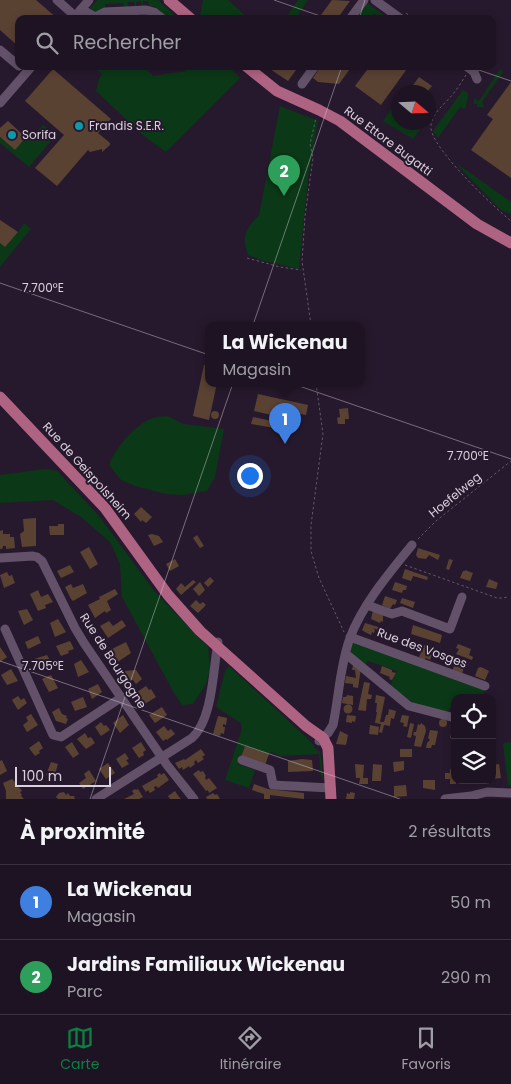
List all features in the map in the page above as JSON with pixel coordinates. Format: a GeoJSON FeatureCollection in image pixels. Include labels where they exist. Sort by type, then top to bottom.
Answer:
{"type":"FeatureCollection","features":[{"type":"Feature","properties":{"kind":"main road"},"geometry":{"type":"LineString","coordinates":[[169,0],[186,15]]}},
{"type":"Feature","properties":{"kind":"main road","name":"Rue Ettore Bugatti"},"geometry":{"type":"LineString","coordinates":[[251,70],[277,91],[319,110],[347,126],[477,224],[511,242]]}},
{"type":"Feature","properties":{"kind":"main road","name":"Rue de Geispolsheim"},"geometry":{"type":"LineString","coordinates":[[0,397],[105,508],[168,595],[221,647],[248,669],[268,692],[321,740]]}},
{"type":"Feature","properties":{"kind":"main road"},"geometry":{"type":"LineString","coordinates":[[321,740],[328,763],[331,794]]}},
{"type":"Feature","properties":{"kind":"street"},"geometry":{"type":"LineString","coordinates":[[61,1],[76,14],[89,0]]}},
{"type":"Feature","properties":{"kind":"street"},"geometry":{"type":"LineString","coordinates":[[353,15],[364,0]]}},
{"type":"Feature","properties":{"kind":"street"},"geometry":{"type":"LineString","coordinates":[[375,0],[396,15]]}},
{"type":"Feature","properties":{"kind":"street"},"geometry":{"type":"LineString","coordinates":[[100,15],[105,12],[146,10],[158,15]]}},
{"type":"Feature","properties":{"kind":"street"},"geometry":{"type":"LineString","coordinates":[[0,50],[15,63]]}},
{"type":"Feature","properties":{"kind":"street"},"geometry":{"type":"LineString","coordinates":[[0,103],[29,70]]}},
{"type":"Feature","properties":{"kind":"street"},"geometry":{"type":"LineString","coordinates":[[302,84],[312,70]]}},
{"type":"Feature","properties":{"kind":"street"},"geometry":{"type":"LineString","coordinates":[[470,70],[477,79]]}},
{"type":"Feature","properties":{"kind":"street"},"geometry":{"type":"LineString","coordinates":[[321,740],[332,725],[350,637],[367,606],[412,545]]}},
{"type":"Feature","properties":{"kind":"street","name":"Rue de Bourgogne"},"geometry":{"type":"LineString","coordinates":[[0,558],[33,556],[42,561],[75,628],[162,757],[194,799]]}},
{"type":"Feature","properties":{"kind":"street"},"geometry":{"type":"LineString","coordinates":[[367,606],[392,614],[402,611],[450,629],[462,597]]}},
{"type":"Feature","properties":{"kind":"street"},"geometry":{"type":"LineString","coordinates":[[5,629],[53,735],[61,738],[122,697]]}},
{"type":"Feature","properties":{"kind":"street","name":"Rue des Vosges"},"geometry":{"type":"LineString","coordinates":[[350,637],[485,686]]}},
{"type":"Feature","properties":{"kind":"street"},"geometry":{"type":"LineString","coordinates":[[96,799],[192,738],[200,728],[206,712],[221,647]]}},
{"type":"Feature","properties":{"kind":"street"},"geometry":{"type":"LineString","coordinates":[[346,654],[409,706],[451,717]]}},
{"type":"Feature","properties":{"kind":"street"},"geometry":{"type":"LineString","coordinates":[[242,760],[270,770],[273,785],[331,794]]}},
{"type":"Feature","properties":{"kind":"street"},"geometry":{"type":"LineString","coordinates":[[445,799],[487,792],[508,792]]}},
{"type":"Feature","properties":{"kind":"path"},"geometry":{"type":"LineString","coordinates":[[467,70],[454,93],[434,116],[431,134],[459,171],[511,221]]}},
{"type":"Feature","properties":{"kind":"path"},"geometry":{"type":"LineString","coordinates":[[311,322],[302,270],[305,216],[313,158],[310,144],[319,110]]}},
{"type":"Feature","properties":{"kind":"path"},"geometry":{"type":"LineString","coordinates":[[247,258],[280,267],[302,270]]}},
{"type":"Feature","properties":{"kind":"path"},"geometry":{"type":"LineString","coordinates":[[317,387],[323,434],[311,525],[311,551],[315,568],[326,594],[341,627],[350,637]]}},
{"type":"Feature","properties":{"kind":"path","name":"Hoefelweg"},"geometry":{"type":"LineString","coordinates":[[412,545],[436,521],[511,461]]}},
{"type":"Feature","properties":{"kind":"path"},"geometry":{"type":"LineString","coordinates":[[397,563],[496,598],[509,597]]}},
{"type":"Feature","properties":{"kind":"green space"},"geometry":{"type":"Polygon","coordinates":[[[97,0],[158,0],[175,15],[164,15],[154,6],[149,7],[148,1],[143,1],[143,7],[141,1],[136,2],[136,8],[134,2],[128,2],[129,8],[124,8],[123,3],[105,4],[105,10],[96,14],[89,9],[97,0]]]}},
{"type":"Feature","properties":{"kind":"green space"},"geometry":{"type":"Polygon","coordinates":[[[203,0],[228,0],[245,15],[200,15],[203,0]]]}},
{"type":"Feature","properties":{"kind":"green space"},"geometry":{"type":"Polygon","coordinates":[[[298,0],[308,0],[298,15],[288,15],[298,0]]]}},
{"type":"Feature","properties":{"kind":"green space"},"geometry":{"type":"Polygon","coordinates":[[[367,3],[384,15],[374,13],[373,15],[358,15],[367,3]]]}},
{"type":"Feature","properties":{"kind":"green space"},"geometry":{"type":"Polygon","coordinates":[[[500,69],[503,72],[482,102],[484,107],[477,107],[477,104],[474,104],[474,98],[479,101],[500,69]]]}},
{"type":"Feature","properties":{"kind":"green space"},"geometry":{"type":"Polygon","coordinates":[[[98,70],[148,70],[153,76],[186,70],[232,70],[240,78],[166,152],[144,136],[96,91],[102,74],[98,70]]]}},
{"type":"Feature","properties":{"kind":"green space"},"geometry":{"type":"Polygon","coordinates":[[[463,90],[468,93],[466,107],[464,109],[460,107],[438,138],[433,131],[436,130],[436,127],[463,90]]]}},
{"type":"Feature","properties":{"kind":"green space"},"geometry":{"type":"Polygon","coordinates":[[[280,106],[318,121],[308,177],[299,269],[248,255],[245,243],[248,229],[259,215],[280,106]]]}},
{"type":"Feature","properties":{"kind":"green space"},"geometry":{"type":"Polygon","coordinates":[[[391,109],[391,126],[383,121],[391,109]]]}},
{"type":"Feature","properties":{"kind":"green space"},"geometry":{"type":"Polygon","coordinates":[[[43,125],[56,135],[29,167],[0,143],[0,137],[15,150],[26,137],[30,140],[43,125]]]}},
{"type":"Feature","properties":{"kind":"green space"},"geometry":{"type":"Polygon","coordinates":[[[398,130],[420,130],[413,139],[398,130]]]}},
{"type":"Feature","properties":{"kind":"green space"},"geometry":{"type":"Polygon","coordinates":[[[457,165],[511,202],[511,214],[501,210],[457,165]]]}},
{"type":"Feature","properties":{"kind":"green space"},"geometry":{"type":"Polygon","coordinates":[[[24,223],[31,229],[0,267],[0,243],[18,232],[24,223]]]}},
{"type":"Feature","properties":{"kind":"green space"},"geometry":{"type":"Polygon","coordinates":[[[168,416],[183,424],[224,429],[215,477],[207,491],[184,495],[166,494],[135,486],[121,480],[109,465],[116,451],[135,429],[149,420],[168,416]]]}},
{"type":"Feature","properties":{"kind":"green space"},"geometry":{"type":"Polygon","coordinates":[[[46,469],[57,471],[99,516],[155,592],[208,647],[210,668],[206,684],[193,704],[182,705],[174,693],[122,597],[120,564],[110,542],[81,517],[53,500],[0,503],[0,475],[46,469]]]}},
{"type":"Feature","properties":{"kind":"green space"},"geometry":{"type":"Polygon","coordinates":[[[352,642],[485,688],[483,694],[451,694],[451,706],[447,713],[415,704],[390,686],[397,671],[368,661],[366,664],[350,653],[352,642]]]}},
{"type":"Feature","properties":{"kind":"green space"},"geometry":{"type":"Polygon","coordinates":[[[229,666],[320,751],[324,782],[321,776],[319,754],[280,756],[245,746],[238,764],[255,770],[249,788],[225,780],[242,729],[241,723],[216,707],[225,671],[229,666]]]}},
{"type":"Feature","properties":{"kind":"green space"},"geometry":{"type":"Polygon","coordinates":[[[511,742],[511,785],[508,785],[503,743],[511,742]]]}},
{"type":"Feature","properties":{"kind":"building"},"geometry":{"type":"Polygon","coordinates":[[[0,0],[36,0],[53,15],[15,15],[15,43],[0,30],[0,0]]]}},
{"type":"Feature","properties":{"kind":"building"},"geometry":{"type":"Polygon","coordinates":[[[332,0],[350,1],[340,15],[321,15],[332,0]]]}},
{"type":"Feature","properties":{"kind":"building","name":"Frandis S.E.R."},"geometry":{"type":"Polygon","coordinates":[[[54,70],[111,119],[98,133],[110,145],[102,152],[102,149],[90,152],[88,150],[57,186],[35,168],[64,135],[25,101],[54,70]]]}},
{"type":"Feature","properties":{"kind":"building"},"geometry":{"type":"Polygon","coordinates":[[[272,70],[296,70],[288,81],[272,70]]]}},
{"type":"Feature","properties":{"kind":"building"},"geometry":{"type":"Polygon","coordinates":[[[318,70],[349,70],[339,84],[318,82],[313,78],[318,70]]]}},
{"type":"Feature","properties":{"kind":"building"},"geometry":{"type":"Polygon","coordinates":[[[367,70],[406,70],[395,85],[391,85],[391,91],[381,105],[355,86],[367,70]]]}},
{"type":"Feature","properties":{"kind":"building"},"geometry":{"type":"Polygon","coordinates":[[[419,77],[431,85],[413,85],[419,77]]]}},
{"type":"Feature","properties":{"kind":"building"},"geometry":{"type":"Polygon","coordinates":[[[511,82],[511,178],[471,150],[493,119],[487,115],[511,82]]]}},
{"type":"Feature","properties":{"kind":"building","name":"Sorifa"},"geometry":{"type":"Polygon","coordinates":[[[8,121],[27,136],[15,150],[0,137],[0,128],[8,121]]]}},
{"type":"Feature","properties":{"kind":"building"},"geometry":{"type":"Polygon","coordinates":[[[0,220],[18,232],[5,247],[0,243],[0,220]]]}},
{"type":"Feature","properties":{"kind":"building"},"geometry":{"type":"Polygon","coordinates":[[[205,365],[205,387],[216,387],[209,420],[193,416],[205,365]]]}},
{"type":"Feature","properties":{"kind":"building"},"geometry":{"type":"Polygon","coordinates":[[[258,394],[308,405],[306,415],[295,413],[294,420],[254,411],[258,394]]]}},
{"type":"Feature","properties":{"kind":"building"},"geometry":{"type":"Polygon","coordinates":[[[348,408],[349,419],[345,419],[345,424],[338,424],[337,418],[340,417],[339,409],[348,408]]]}},
{"type":"Feature","properties":{"kind":"building"},"geometry":{"type":"Polygon","coordinates":[[[215,411],[219,415],[215,419],[211,415],[215,411]]]}},
{"type":"Feature","properties":{"kind":"building"},"geometry":{"type":"Polygon","coordinates":[[[253,417],[287,424],[286,430],[251,424],[253,417]]]}},
{"type":"Feature","properties":{"kind":"building"},"geometry":{"type":"Polygon","coordinates":[[[141,507],[152,517],[146,523],[142,520],[141,522],[134,514],[141,507]]]}},
{"type":"Feature","properties":{"kind":"building"},"geometry":{"type":"Polygon","coordinates":[[[36,518],[36,546],[22,547],[20,534],[24,531],[23,519],[36,518]]]}},
{"type":"Feature","properties":{"kind":"building"},"geometry":{"type":"Polygon","coordinates":[[[58,524],[64,524],[64,535],[50,535],[49,526],[58,526],[58,524]]]}},
{"type":"Feature","properties":{"kind":"building"},"geometry":{"type":"Polygon","coordinates":[[[3,530],[3,534],[10,534],[10,537],[14,537],[15,548],[6,549],[6,546],[3,546],[0,549],[0,531],[3,530]]]}},
{"type":"Feature","properties":{"kind":"building"},"geometry":{"type":"Polygon","coordinates":[[[148,535],[159,536],[163,542],[154,546],[148,535]]]}},
{"type":"Feature","properties":{"kind":"building"},"geometry":{"type":"Polygon","coordinates":[[[197,535],[204,546],[200,548],[193,538],[197,535]]]}},
{"type":"Feature","properties":{"kind":"building"},"geometry":{"type":"Polygon","coordinates":[[[89,547],[98,564],[90,569],[80,552],[89,547]]]}},
{"type":"Feature","properties":{"kind":"building"},"geometry":{"type":"Polygon","coordinates":[[[418,548],[440,555],[438,560],[429,555],[426,559],[418,558],[416,555],[418,548]]]}},
{"type":"Feature","properties":{"kind":"building"},"geometry":{"type":"Polygon","coordinates":[[[175,559],[179,566],[170,571],[166,564],[175,559]]]}},
{"type":"Feature","properties":{"kind":"building"},"geometry":{"type":"Polygon","coordinates":[[[449,559],[453,560],[449,570],[446,569],[449,559]]]}},
{"type":"Feature","properties":{"kind":"building"},"geometry":{"type":"Polygon","coordinates":[[[70,565],[74,572],[61,578],[57,571],[70,565]]]}},
{"type":"Feature","properties":{"kind":"building"},"geometry":{"type":"Polygon","coordinates":[[[405,569],[428,577],[427,580],[413,576],[411,581],[402,578],[405,569]]]}},
{"type":"Feature","properties":{"kind":"building"},"geometry":{"type":"Polygon","coordinates":[[[465,570],[473,573],[470,581],[460,578],[465,570]]]}},
{"type":"Feature","properties":{"kind":"building"},"geometry":{"type":"Polygon","coordinates":[[[7,572],[9,576],[12,575],[15,583],[4,588],[0,575],[7,572]]]}},
{"type":"Feature","properties":{"kind":"building"},"geometry":{"type":"Polygon","coordinates":[[[210,577],[214,581],[208,587],[204,583],[210,577]]]}},
{"type":"Feature","properties":{"kind":"building"},"geometry":{"type":"Polygon","coordinates":[[[489,579],[498,583],[496,589],[486,587],[489,579]]]}},
{"type":"Feature","properties":{"kind":"building"},"geometry":{"type":"Polygon","coordinates":[[[193,580],[196,582],[181,595],[176,589],[181,583],[185,587],[193,580]]]}},
{"type":"Feature","properties":{"kind":"building"},"geometry":{"type":"Polygon","coordinates":[[[200,582],[205,590],[199,596],[193,589],[200,582]]]}},
{"type":"Feature","properties":{"kind":"building"},"geometry":{"type":"Polygon","coordinates":[[[395,582],[407,586],[406,590],[403,590],[402,593],[392,590],[395,582]]]}},
{"type":"Feature","properties":{"kind":"building"},"geometry":{"type":"Polygon","coordinates":[[[71,584],[73,588],[83,584],[87,593],[73,601],[65,587],[71,584]]]}},
{"type":"Feature","properties":{"kind":"building"},"geometry":{"type":"Polygon","coordinates":[[[115,589],[118,594],[107,601],[111,610],[106,613],[105,611],[95,618],[88,605],[115,589]]]}},
{"type":"Feature","properties":{"kind":"building"},"geometry":{"type":"Polygon","coordinates":[[[38,590],[41,597],[48,594],[53,602],[45,605],[46,608],[38,611],[30,594],[38,590]]]}},
{"type":"Feature","properties":{"kind":"building"},"geometry":{"type":"Polygon","coordinates":[[[385,596],[397,600],[390,609],[382,605],[385,596]]]}},
{"type":"Feature","properties":{"kind":"building"},"geometry":{"type":"Polygon","coordinates":[[[402,598],[415,602],[413,608],[400,603],[402,598]]]}},
{"type":"Feature","properties":{"kind":"building"},"geometry":{"type":"Polygon","coordinates":[[[196,600],[200,604],[203,602],[206,605],[198,613],[190,606],[196,600]]]}},
{"type":"Feature","properties":{"kind":"building"},"geometry":{"type":"Polygon","coordinates":[[[27,609],[33,620],[24,625],[18,611],[27,609]]]}},
{"type":"Feature","properties":{"kind":"building"},"geometry":{"type":"Polygon","coordinates":[[[373,611],[383,615],[383,622],[381,621],[380,623],[371,619],[373,611]]]}},
{"type":"Feature","properties":{"kind":"building"},"geometry":{"type":"Polygon","coordinates":[[[58,619],[66,632],[55,637],[50,623],[58,619]]]}},
{"type":"Feature","properties":{"kind":"building"},"geometry":{"type":"Polygon","coordinates":[[[122,620],[126,626],[108,638],[100,626],[109,621],[113,626],[122,620]]]}},
{"type":"Feature","properties":{"kind":"building"},"geometry":{"type":"Polygon","coordinates":[[[365,623],[385,629],[384,632],[373,628],[375,630],[371,635],[362,630],[365,623]]]}},
{"type":"Feature","properties":{"kind":"building"},"geometry":{"type":"Polygon","coordinates":[[[413,625],[442,635],[440,643],[411,634],[413,625]]]}},
{"type":"Feature","properties":{"kind":"building"},"geometry":{"type":"Polygon","coordinates":[[[38,636],[41,643],[28,649],[25,642],[38,636]]]}},
{"type":"Feature","properties":{"kind":"building"},"geometry":{"type":"Polygon","coordinates":[[[70,641],[74,649],[61,656],[56,646],[70,641]]]}},
{"type":"Feature","properties":{"kind":"building"},"geometry":{"type":"Polygon","coordinates":[[[126,642],[131,653],[113,665],[107,656],[114,648],[126,642]]]}},
{"type":"Feature","properties":{"kind":"building"},"geometry":{"type":"Polygon","coordinates":[[[458,644],[471,649],[469,655],[473,657],[472,660],[456,654],[459,649],[456,648],[458,644]]]}},
{"type":"Feature","properties":{"kind":"building"},"geometry":{"type":"Polygon","coordinates":[[[424,645],[434,649],[430,660],[426,658],[424,660],[419,657],[424,645]]]}},
{"type":"Feature","properties":{"kind":"building"},"geometry":{"type":"Polygon","coordinates":[[[0,647],[7,657],[0,662],[0,647]]]}},
{"type":"Feature","properties":{"kind":"building"},"geometry":{"type":"Polygon","coordinates":[[[47,655],[51,662],[38,667],[34,659],[47,655]]]}},
{"type":"Feature","properties":{"kind":"building"},"geometry":{"type":"Polygon","coordinates":[[[81,660],[89,672],[78,677],[74,664],[81,660]]]}},
{"type":"Feature","properties":{"kind":"building"},"geometry":{"type":"Polygon","coordinates":[[[460,661],[468,664],[466,668],[464,667],[462,674],[452,671],[456,662],[459,663],[460,661]]]}},
{"type":"Feature","properties":{"kind":"building"},"geometry":{"type":"Polygon","coordinates":[[[353,665],[361,668],[358,688],[353,687],[353,684],[345,683],[346,676],[356,678],[355,670],[352,670],[353,665]]]}},
{"type":"Feature","properties":{"kind":"building"},"geometry":{"type":"Polygon","coordinates":[[[382,666],[396,673],[392,680],[389,679],[390,677],[380,673],[382,666]]]}},
{"type":"Feature","properties":{"kind":"building"},"geometry":{"type":"Polygon","coordinates":[[[481,667],[489,671],[485,680],[475,676],[478,668],[481,667]]]}},
{"type":"Feature","properties":{"kind":"building"},"geometry":{"type":"Polygon","coordinates":[[[11,669],[18,681],[7,685],[1,675],[11,669]]]}},
{"type":"Feature","properties":{"kind":"building"},"geometry":{"type":"Polygon","coordinates":[[[136,670],[142,679],[136,684],[133,680],[125,679],[124,671],[136,670]]]}},
{"type":"Feature","properties":{"kind":"building"},"geometry":{"type":"Polygon","coordinates":[[[51,675],[58,688],[49,692],[42,679],[51,675]]]}},
{"type":"Feature","properties":{"kind":"building"},"geometry":{"type":"Polygon","coordinates":[[[364,682],[370,683],[368,694],[372,695],[371,699],[367,699],[366,711],[358,710],[364,682]]]}},
{"type":"Feature","properties":{"kind":"building"},"geometry":{"type":"Polygon","coordinates":[[[98,684],[102,692],[92,699],[88,689],[98,684]]]}},
{"type":"Feature","properties":{"kind":"building"},"geometry":{"type":"Polygon","coordinates":[[[146,686],[149,690],[151,689],[156,697],[143,705],[138,698],[140,697],[137,692],[146,686]]]}},
{"type":"Feature","properties":{"kind":"building"},"geometry":{"type":"Polygon","coordinates":[[[347,695],[353,696],[353,705],[342,703],[343,697],[347,695]]]}},
{"type":"Feature","properties":{"kind":"building"},"geometry":{"type":"Polygon","coordinates":[[[376,695],[385,697],[380,722],[384,722],[389,709],[396,711],[394,719],[391,718],[390,726],[384,725],[382,733],[379,732],[381,724],[375,723],[377,712],[376,695]]]}},
{"type":"Feature","properties":{"kind":"building"},"geometry":{"type":"Polygon","coordinates":[[[18,696],[21,700],[24,698],[27,703],[18,710],[12,700],[18,696]]]}},
{"type":"Feature","properties":{"kind":"building"},"geometry":{"type":"Polygon","coordinates":[[[83,697],[87,707],[75,711],[71,702],[83,697]]]}},
{"type":"Feature","properties":{"kind":"building"},"geometry":{"type":"Polygon","coordinates":[[[348,704],[353,709],[348,714],[343,709],[348,704]]]}},
{"type":"Feature","properties":{"kind":"building"},"geometry":{"type":"Polygon","coordinates":[[[162,707],[167,715],[155,723],[149,715],[162,707]]]}},
{"type":"Feature","properties":{"kind":"building"},"geometry":{"type":"Polygon","coordinates":[[[59,708],[62,714],[67,716],[66,724],[56,721],[52,712],[59,708]]]}},
{"type":"Feature","properties":{"kind":"building"},"geometry":{"type":"Polygon","coordinates":[[[31,714],[38,725],[27,732],[23,725],[28,721],[26,717],[31,714]]]}},
{"type":"Feature","properties":{"kind":"building"},"geometry":{"type":"Polygon","coordinates":[[[123,715],[129,725],[120,733],[113,723],[123,715]]]}},
{"type":"Feature","properties":{"kind":"building"},"geometry":{"type":"Polygon","coordinates":[[[347,715],[356,716],[355,722],[346,722],[347,715]]]}},
{"type":"Feature","properties":{"kind":"building"},"geometry":{"type":"Polygon","coordinates":[[[402,715],[409,716],[407,727],[403,726],[404,723],[400,722],[402,715]]]}},
{"type":"Feature","properties":{"kind":"building"},"geometry":{"type":"Polygon","coordinates":[[[218,716],[227,718],[226,725],[223,724],[223,727],[225,727],[224,734],[221,733],[220,736],[213,734],[218,716]]]}},
{"type":"Feature","properties":{"kind":"building"},"geometry":{"type":"Polygon","coordinates":[[[443,719],[447,723],[443,727],[439,723],[443,719]]]}},
{"type":"Feature","properties":{"kind":"building"},"geometry":{"type":"Polygon","coordinates":[[[101,722],[110,730],[101,736],[95,727],[101,722]]]}},
{"type":"Feature","properties":{"kind":"building"},"geometry":{"type":"Polygon","coordinates":[[[410,723],[414,724],[411,738],[407,737],[410,723]]]}},
{"type":"Feature","properties":{"kind":"building"},"geometry":{"type":"Polygon","coordinates":[[[421,723],[425,726],[426,731],[421,747],[414,746],[416,736],[413,735],[418,724],[420,725],[421,723]]]}},
{"type":"Feature","properties":{"kind":"building"},"geometry":{"type":"Polygon","coordinates":[[[370,725],[379,727],[378,735],[369,734],[370,725]]]}},
{"type":"Feature","properties":{"kind":"building"},"geometry":{"type":"Polygon","coordinates":[[[164,726],[168,731],[171,729],[175,734],[163,741],[156,732],[164,726]]]}},
{"type":"Feature","properties":{"kind":"building"},"geometry":{"type":"Polygon","coordinates":[[[430,730],[438,731],[435,745],[432,745],[431,748],[426,748],[430,740],[428,738],[430,730]]]}},
{"type":"Feature","properties":{"kind":"building"},"geometry":{"type":"Polygon","coordinates":[[[340,731],[348,735],[346,745],[336,744],[340,731]]]}},
{"type":"Feature","properties":{"kind":"building"},"geometry":{"type":"Polygon","coordinates":[[[85,733],[95,743],[86,749],[77,739],[85,733]]]}},
{"type":"Feature","properties":{"kind":"building"},"geometry":{"type":"Polygon","coordinates":[[[39,741],[43,748],[35,756],[29,748],[39,741]]]}},
{"type":"Feature","properties":{"kind":"building"},"geometry":{"type":"Polygon","coordinates":[[[72,742],[79,754],[73,758],[65,747],[72,742]]]}},
{"type":"Feature","properties":{"kind":"building"},"geometry":{"type":"Polygon","coordinates":[[[141,742],[146,750],[143,752],[144,755],[139,758],[132,748],[141,742]]]}},
{"type":"Feature","properties":{"kind":"building"},"geometry":{"type":"Polygon","coordinates":[[[245,746],[269,754],[265,765],[241,757],[245,746]]]}},
{"type":"Feature","properties":{"kind":"building"},"geometry":{"type":"Polygon","coordinates":[[[201,749],[205,755],[202,757],[204,759],[198,763],[196,760],[195,764],[190,768],[189,766],[183,770],[182,767],[179,769],[175,763],[185,760],[201,749]]]}},
{"type":"Feature","properties":{"kind":"building"},"geometry":{"type":"Polygon","coordinates":[[[400,749],[412,749],[412,757],[400,757],[400,749]]]}},
{"type":"Feature","properties":{"kind":"building"},"geometry":{"type":"Polygon","coordinates":[[[125,753],[129,759],[126,760],[129,764],[122,768],[116,759],[125,753]]]}},
{"type":"Feature","properties":{"kind":"building"},"geometry":{"type":"Polygon","coordinates":[[[2,760],[7,771],[0,775],[0,761],[2,760]]]}},
{"type":"Feature","properties":{"kind":"building"},"geometry":{"type":"Polygon","coordinates":[[[312,760],[313,771],[288,772],[288,761],[312,760]]]}},
{"type":"Feature","properties":{"kind":"building"},"geometry":{"type":"Polygon","coordinates":[[[404,761],[404,770],[394,772],[393,762],[404,761]]]}},
{"type":"Feature","properties":{"kind":"building"},"geometry":{"type":"Polygon","coordinates":[[[51,762],[58,764],[54,778],[46,775],[51,762]]]}},
{"type":"Feature","properties":{"kind":"building"},"geometry":{"type":"Polygon","coordinates":[[[108,763],[115,773],[106,779],[99,769],[108,763]]]}},
{"type":"Feature","properties":{"kind":"building"},"geometry":{"type":"Polygon","coordinates":[[[355,764],[364,765],[363,778],[368,778],[368,784],[359,784],[360,778],[356,778],[355,764]]]}},
{"type":"Feature","properties":{"kind":"building"},"geometry":{"type":"Polygon","coordinates":[[[373,764],[382,765],[381,781],[372,781],[373,764]]]}},
{"type":"Feature","properties":{"kind":"building"},"geometry":{"type":"Polygon","coordinates":[[[496,764],[499,764],[501,778],[496,779],[496,764]]]}},
{"type":"Feature","properties":{"kind":"building"},"geometry":{"type":"Polygon","coordinates":[[[451,769],[451,784],[450,779],[445,779],[445,773],[450,773],[451,769]]]}},
{"type":"Feature","properties":{"kind":"building"},"geometry":{"type":"Polygon","coordinates":[[[89,770],[96,781],[83,789],[79,783],[86,778],[84,774],[89,770]]]}},
{"type":"Feature","properties":{"kind":"building"},"geometry":{"type":"Polygon","coordinates":[[[199,770],[200,772],[203,771],[206,780],[209,778],[217,788],[209,793],[208,790],[206,791],[193,774],[199,770]]]}},
{"type":"Feature","properties":{"kind":"building"},"geometry":{"type":"Polygon","coordinates":[[[160,773],[161,775],[164,773],[169,780],[158,788],[154,787],[155,790],[150,793],[148,790],[146,792],[142,786],[158,777],[157,775],[160,773]]]}},
{"type":"Feature","properties":{"kind":"building"},"geometry":{"type":"Polygon","coordinates":[[[12,779],[22,791],[20,792],[21,796],[24,799],[6,799],[3,783],[12,779]]]}},
{"type":"Feature","properties":{"kind":"building"},"geometry":{"type":"Polygon","coordinates":[[[423,780],[435,780],[435,790],[423,788],[423,780]]]}},
{"type":"Feature","properties":{"kind":"building"},"geometry":{"type":"Polygon","coordinates":[[[254,784],[268,789],[304,793],[304,799],[270,795],[270,799],[264,799],[264,794],[252,790],[254,784]]]}},
{"type":"Feature","properties":{"kind":"building"},"geometry":{"type":"Polygon","coordinates":[[[406,785],[407,796],[394,797],[394,786],[406,785]]]}},
{"type":"Feature","properties":{"kind":"building"},"geometry":{"type":"Polygon","coordinates":[[[138,789],[143,797],[139,799],[124,799],[134,794],[132,791],[138,789]]]}},
{"type":"Feature","properties":{"kind":"building"},"geometry":{"type":"Polygon","coordinates":[[[175,791],[181,799],[170,799],[168,796],[175,791]]]}},
{"type":"Feature","properties":{"kind":"building"},"geometry":{"type":"Polygon","coordinates":[[[64,792],[66,795],[68,793],[70,796],[74,796],[75,799],[58,799],[56,797],[59,793],[64,792]]]}},
{"type":"Feature","properties":{"kind":"building"},"geometry":{"type":"Polygon","coordinates":[[[350,792],[355,793],[354,799],[346,799],[347,793],[350,794],[350,792]]]}},
{"type":"Feature","properties":{"kind":"building"},"geometry":{"type":"Polygon","coordinates":[[[213,793],[217,794],[220,799],[207,799],[206,797],[213,793]]]}},
{"type":"Feature","properties":{"kind":"place","name":"Frandis S.E.R."},"geometry":{"type":"Point","coordinates":[79,126]}},
{"type":"Feature","properties":{"kind":"place","name":"Sorifa"},"geometry":{"type":"Point","coordinates":[12,135]}},
{"type":"Feature","properties":{"kind":"place","name":"Jardins Familiaux Wickenau"},"geometry":{"type":"Point","coordinates":[284,196]}},
{"type":"Feature","properties":{"kind":"place","name":"La Wickenau"},"geometry":{"type":"Point","coordinates":[285,444]}}]}
